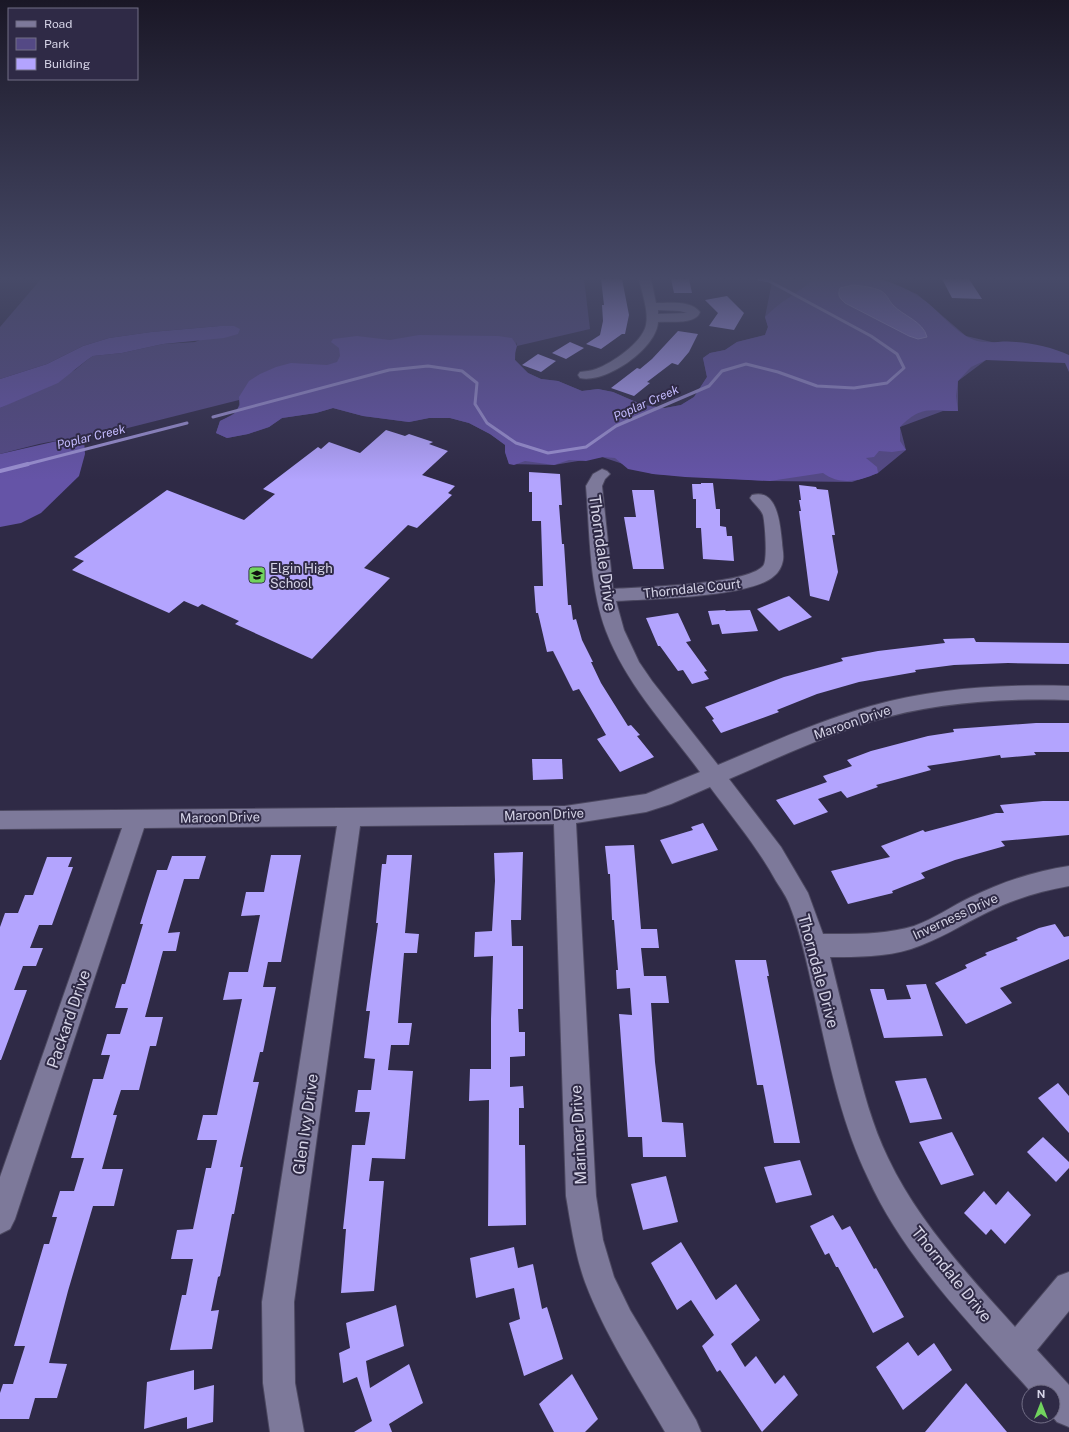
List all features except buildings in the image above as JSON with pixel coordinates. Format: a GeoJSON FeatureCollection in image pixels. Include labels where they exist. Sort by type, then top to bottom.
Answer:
{"type":"FeatureCollection","features":[{"type":"Feature","properties":{"kind":"street"},"geometry":{"type":"LineString","coordinates":[[585,375],[607,369],[639,346]]}},
{"type":"Feature","properties":{"kind":"street","name":"Thorndale Drive"},"geometry":{"type":"LineString","coordinates":[[602,474],[598,477],[594,486],[606,596],[615,630],[631,664],[645,686],[773,854],[800,901],[815,946],[851,1095],[862,1131],[878,1168],[899,1207],[928,1248],[965,1294],[1069,1410]]}},
{"type":"Feature","properties":{"kind":"street","name":"Thorndale Court"},"geometry":{"type":"LineString","coordinates":[[606,596],[725,587],[759,578],[768,572],[773,566],[775,559],[771,516],[765,504],[758,498]]}},
{"type":"Feature","properties":{"kind":"street","name":"Maroon Drive"},"geometry":{"type":"LineString","coordinates":[[0,820],[565,815],[604,811],[647,802],[846,722],[904,706],[937,699],[980,695],[1069,693]]}},
{"type":"Feature","properties":{"kind":"street","name":"Mariner Drive"},"geometry":{"type":"LineString","coordinates":[[565,815],[581,1196],[588,1240],[600,1281],[619,1321],[684,1432]]}},
{"type":"Feature","properties":{"kind":"street","name":"Glen Ivy Drive"},"geometry":{"type":"LineString","coordinates":[[287,1432],[281,1405],[277,1356],[278,1302],[350,816]]}},
{"type":"Feature","properties":{"kind":"street","name":"Packard Drive"},"geometry":{"type":"LineString","coordinates":[[0,1219],[136,818]]}},
{"type":"Feature","properties":{"kind":"street","name":"Inverness Drive"},"geometry":{"type":"LineString","coordinates":[[815,946],[876,945],[902,941],[929,931],[979,904],[1006,893],[1032,884],[1069,876]]}},
{"type":"Feature","properties":{"kind":"street"},"geometry":{"type":"LineString","coordinates":[[1016,1350],[1069,1287]]}},
{"type":"Feature","properties":{"kind":"green space"},"geometry":{"type":"Polygon","coordinates":[[[0,346],[84,346],[47,364],[0,379],[0,346]]]}},
{"type":"Feature","properties":{"kind":"green space"},"geometry":{"type":"Polygon","coordinates":[[[155,346],[516,346],[515,360],[528,373],[541,379],[558,381],[582,391],[598,389],[613,392],[643,405],[665,408],[681,405],[694,397],[707,377],[703,358],[710,353],[725,350],[731,346],[994,346],[986,360],[958,381],[958,411],[943,411],[900,427],[906,450],[878,473],[852,482],[770,481],[653,474],[602,457],[554,465],[509,464],[505,452],[506,445],[490,434],[469,423],[450,418],[429,418],[409,422],[363,416],[333,408],[316,413],[282,418],[269,427],[248,434],[227,438],[216,433],[220,421],[234,414],[238,408],[239,400],[84,439],[52,441],[0,454],[0,408],[75,370],[93,356],[122,353],[155,346]]]}},
{"type":"Feature","properties":{"kind":"shaded area"},"geometry":{"type":"Polygon","coordinates":[[[83,346],[155,346],[122,353],[93,356],[58,383],[0,408],[0,379],[47,364],[83,346]]]}},
{"type":"Feature","properties":{"kind":"shaded area"},"geometry":{"type":"Polygon","coordinates":[[[336,346],[517,346],[515,360],[528,373],[541,379],[558,381],[582,391],[598,389],[613,392],[643,405],[665,408],[681,405],[694,397],[707,377],[703,358],[710,353],[725,350],[731,346],[1041,346],[1069,355],[1069,372],[1065,363],[986,360],[971,367],[958,381],[956,396],[958,411],[933,410],[920,412],[914,415],[900,427],[900,441],[906,450],[892,452],[879,451],[874,457],[866,458],[877,467],[878,473],[850,481],[837,480],[823,473],[770,481],[653,474],[628,469],[615,458],[603,457],[586,461],[569,460],[554,465],[525,461],[514,465],[509,464],[505,452],[505,445],[490,434],[469,423],[450,418],[429,418],[409,422],[363,416],[333,408],[316,413],[282,418],[269,427],[248,434],[227,438],[216,433],[220,421],[234,414],[240,405],[239,397],[249,381],[276,367],[291,363],[327,365],[337,362],[340,356],[339,348],[336,346]]]}},
{"type":"Feature","properties":{"kind":"shaded area"},"geometry":{"type":"Polygon","coordinates":[[[70,438],[84,439],[85,454],[79,476],[41,513],[21,523],[0,527],[0,454],[70,438]]]}},
{"type":"Feature","properties":{"kind":"waterway","name":"Poplar Creek"},"geometry":{"type":"LineString","coordinates":[[213,417],[389,370],[428,366],[462,371],[477,383],[475,404],[487,423],[516,443],[548,453],[586,447],[616,426],[709,386],[722,371],[746,364],[778,372],[817,386],[854,388],[887,383],[904,368],[897,354],[885,346]]}},
{"type":"Feature","properties":{"kind":"waterway","name":"Poplar Creek"},"geometry":{"type":"LineString","coordinates":[[24,465],[187,423]]}},
{"type":"Feature","properties":{"kind":"waterway","name":"Poplar Creek"},"geometry":{"type":"LineString","coordinates":[[24,465],[28,464]]}},
{"type":"Feature","properties":{"kind":"waterway","name":"Poplar Creek"},"geometry":{"type":"LineString","coordinates":[[0,471],[24,465]]}},
{"type":"Feature","properties":{"kind":"place","name":"Elgin High School"},"geometry":{"type":"Point","coordinates":[257,575]}}]}
